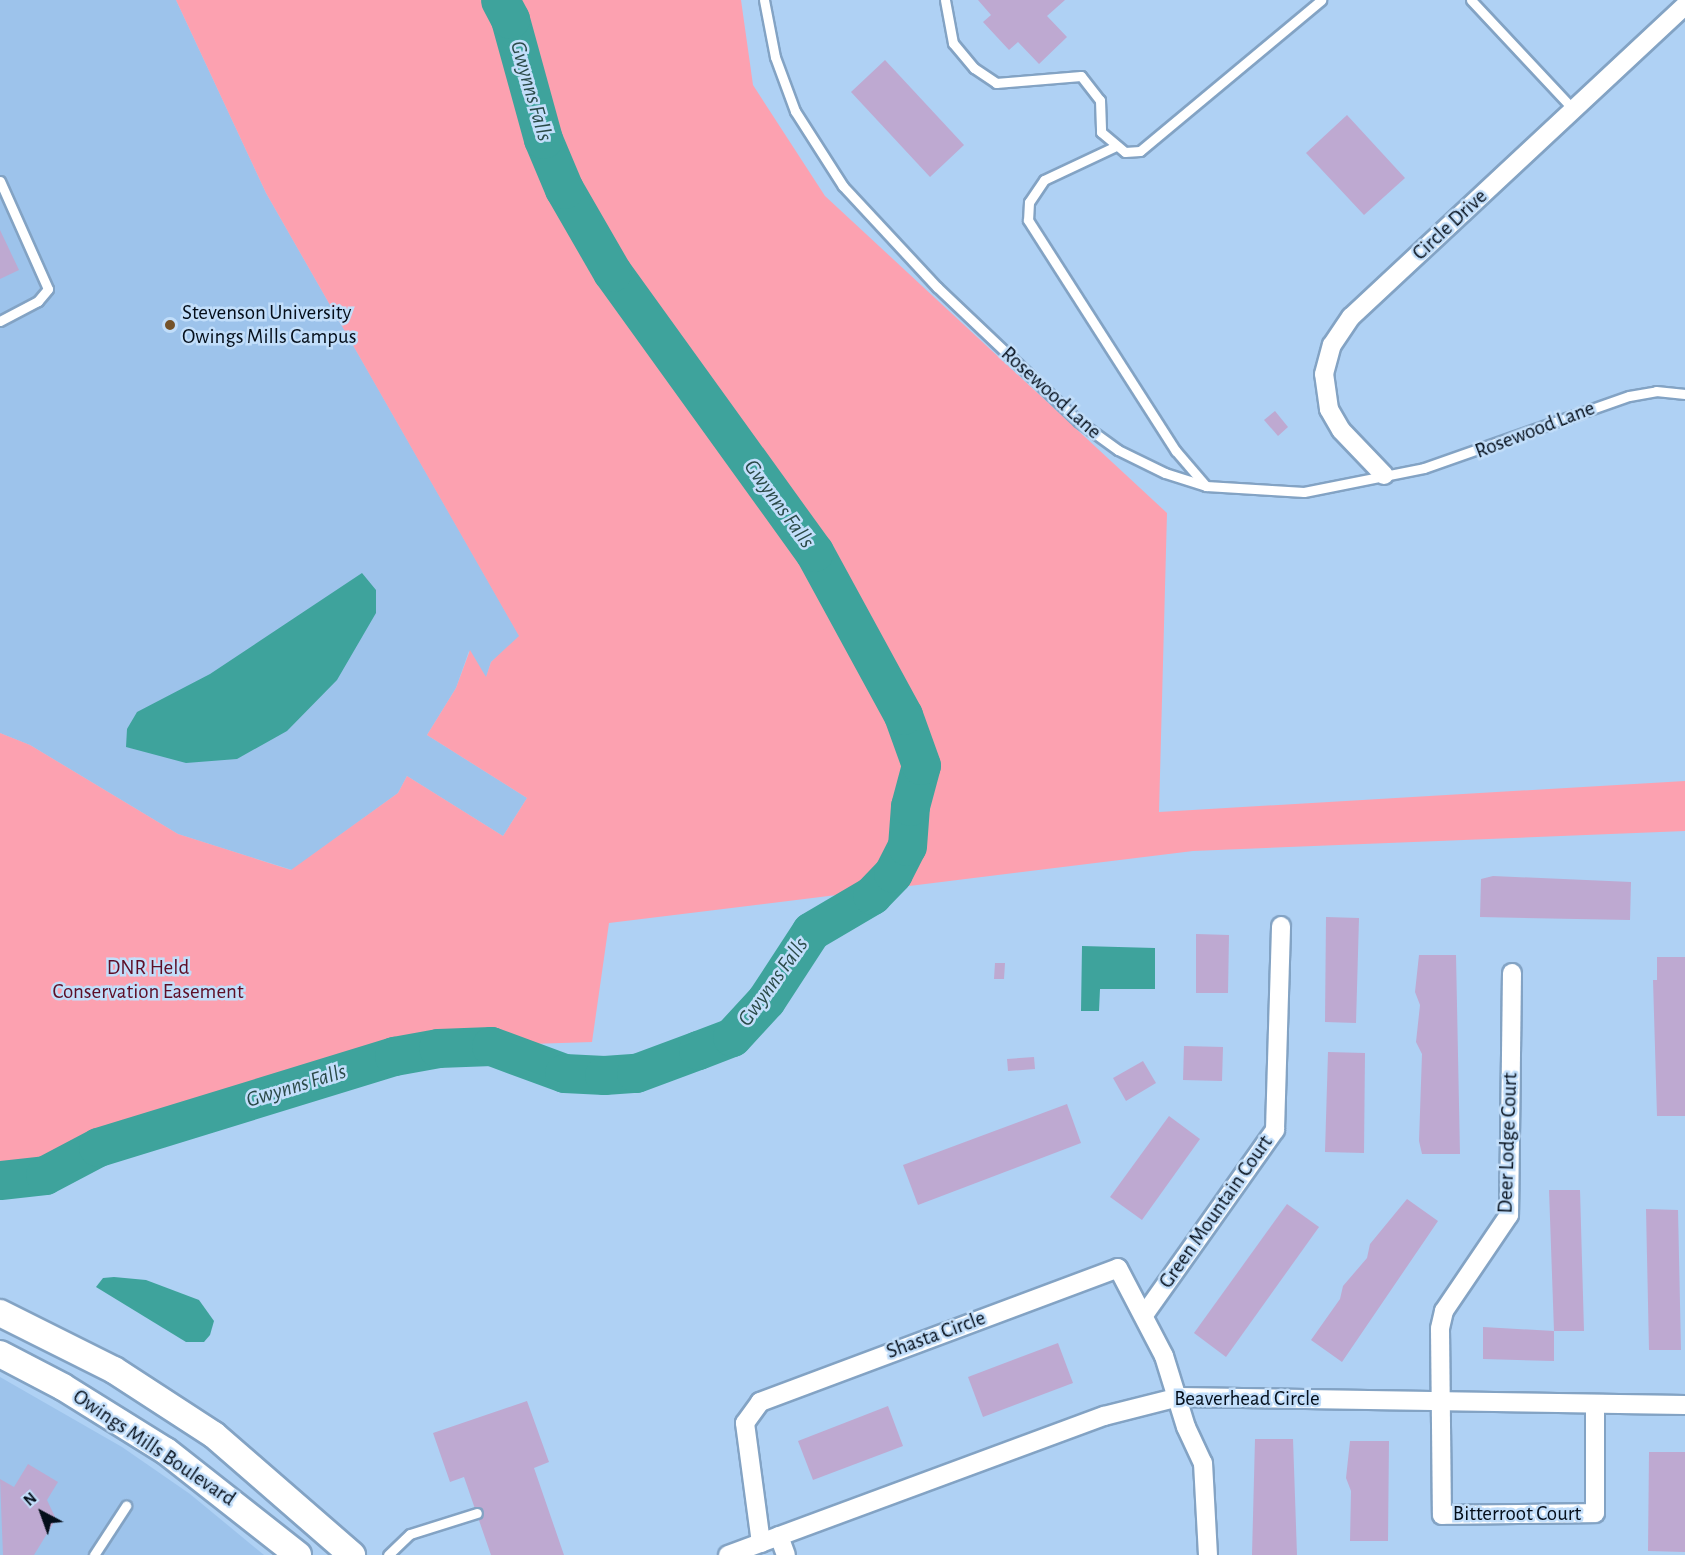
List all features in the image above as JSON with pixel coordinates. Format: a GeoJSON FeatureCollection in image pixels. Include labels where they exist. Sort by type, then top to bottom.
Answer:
{"type":"FeatureCollection","features":[{"type":"Feature","properties":{"kind":"main road","name":"Owings Mills Boulevard"},"geometry":{"type":"LineString","coordinates":[[0,1313],[114,1370],[214,1435],[352,1555]]}},
{"type":"Feature","properties":{"kind":"main road","name":"Owings Mills Boulevard"},"geometry":{"type":"LineString","coordinates":[[0,1354],[166,1451],[298,1555]]}},
{"type":"Feature","properties":{"kind":"street","name":"Circle Drive"},"geometry":{"type":"LineString","coordinates":[[1384,475],[1341,430],[1329,410],[1324,374],[1332,345],[1351,317],[1685,6]]}},
{"type":"Feature","properties":{"kind":"street","name":"Green Mountain Court"},"geometry":{"type":"LineString","coordinates":[[1144,1315],[1275,1130],[1281,926]]}},
{"type":"Feature","properties":{"kind":"street","name":"Deer Lodge Court"},"geometry":{"type":"LineString","coordinates":[[1442,1401],[1444,1311],[1509,1215],[1512,973]]}},
{"type":"Feature","properties":{"kind":"street","name":"Shasta Circle"},"geometry":{"type":"LineString","coordinates":[[760,1543],[745,1424],[750,1413],[772,1394],[1118,1268],[1144,1315],[1179,1397],[1186,1427],[1203,1463],[1208,1555]]}},
{"type":"Feature","properties":{"kind":"street","name":"Beaverhead Circle"},"geometry":{"type":"LineString","coordinates":[[728,1555],[1104,1416],[1179,1397],[1685,1405]]}},
{"type":"Feature","properties":{"kind":"street","name":"Bitterroot Court"},"geometry":{"type":"LineString","coordinates":[[1442,1401],[1442,1515],[1595,1513],[1595,1404]]}},
{"type":"Feature","properties":{"kind":"street"},"geometry":{"type":"LineString","coordinates":[[779,1536],[786,1555]]}},
{"type":"Feature","properties":{"kind":"lane","name":"Rosewood Lane"},"geometry":{"type":"LineString","coordinates":[[764,0],[775,57],[795,111],[816,149],[865,210],[937,287],[1078,421],[1118,450],[1165,474],[1206,486],[1304,492],[1488,449],[1629,396],[1656,391],[1685,394]]}},
{"type":"Feature","properties":{"kind":"lane"},"geometry":{"type":"LineString","coordinates":[[945,0],[953,43],[974,68],[996,83],[1081,76],[1100,100],[1101,132],[1114,147]]}},
{"type":"Feature","properties":{"kind":"lane"},"geometry":{"type":"LineString","coordinates":[[1206,486],[1176,451],[1028,220],[1029,202],[1044,180],[1114,147],[1140,151],[1321,0]]}},
{"type":"Feature","properties":{"kind":"lane"},"geometry":{"type":"LineString","coordinates":[[1471,0],[1574,110]]}},
{"type":"Feature","properties":{"kind":"lane"},"geometry":{"type":"LineString","coordinates":[[0,181],[48,289],[38,301],[0,321]]}},
{"type":"Feature","properties":{"kind":"lane"},"geometry":{"type":"LineString","coordinates":[[94,1555],[126,1506]]}},
{"type":"Feature","properties":{"kind":"lane"},"geometry":{"type":"LineString","coordinates":[[388,1555],[410,1534],[477,1514]]}},
{"type":"Feature","properties":{"kind":"shaded area","name":"Stevenson University Owings Mills Campus"},"geometry":{"type":"Polygon","coordinates":[[[0,0],[176,0],[266,193],[520,637],[491,662],[486,678],[469,651],[456,688],[427,735],[527,798],[503,836],[407,776],[398,793],[292,870],[178,834],[30,745],[0,733],[0,0]]]}},
{"type":"Feature","properties":{"kind":"shaded area"},"geometry":{"type":"Polygon","coordinates":[[[362,573],[376,590],[376,613],[337,680],[287,731],[237,759],[186,763],[126,747],[127,729],[137,712],[210,674],[362,573]]]}},
{"type":"Feature","properties":{"kind":"shaded area"},"geometry":{"type":"Polygon","coordinates":[[[1082,946],[1155,948],[1155,989],[1100,989],[1099,1011],[1081,1011],[1082,946]]]}},
{"type":"Feature","properties":{"kind":"shaded area"},"geometry":{"type":"Polygon","coordinates":[[[103,1278],[146,1280],[199,1300],[214,1321],[210,1335],[204,1342],[186,1342],[96,1287],[103,1278]]]}},
{"type":"Feature","properties":{"kind":"shaded area"},"geometry":{"type":"Polygon","coordinates":[[[0,1377],[122,1447],[190,1494],[264,1555],[0,1555],[0,1377]]]}},
{"type":"Feature","properties":{"kind":"green space","name":"DNR Held Conservation Easement"},"geometry":{"type":"Polygon","coordinates":[[[176,0],[741,0],[753,85],[825,196],[1167,513],[1159,812],[1685,781],[1685,831],[1193,851],[609,923],[592,1042],[469,1046],[366,1059],[131,1142],[54,1184],[0,1176],[0,733],[30,745],[178,834],[291,870],[398,793],[407,776],[503,836],[527,798],[427,735],[456,688],[470,650],[486,677],[491,662],[519,636],[266,193],[176,0]]]}},
{"type":"Feature","properties":{"kind":"building"},"geometry":{"type":"Polygon","coordinates":[[[978,0],[1065,0],[1047,16],[1067,37],[1039,64],[1018,42],[1009,50],[983,22],[991,15],[978,0]]]}},
{"type":"Feature","properties":{"kind":"building"},"geometry":{"type":"Polygon","coordinates":[[[885,60],[964,145],[930,177],[851,92],[885,60]]]}},
{"type":"Feature","properties":{"kind":"building"},"geometry":{"type":"Polygon","coordinates":[[[1347,115],[1405,178],[1364,215],[1306,153],[1347,115]]]}},
{"type":"Feature","properties":{"kind":"building"},"geometry":{"type":"Polygon","coordinates":[[[0,230],[19,270],[0,279],[0,230]]]}},
{"type":"Feature","properties":{"kind":"building"},"geometry":{"type":"Polygon","coordinates":[[[1275,411],[1288,427],[1278,436],[1264,420],[1275,411]]]}},
{"type":"Feature","properties":{"kind":"building"},"geometry":{"type":"Polygon","coordinates":[[[1493,876],[1631,882],[1630,920],[1480,917],[1481,879],[1493,876]]]}},
{"type":"Feature","properties":{"kind":"building"},"geometry":{"type":"Polygon","coordinates":[[[1326,917],[1359,918],[1356,1023],[1325,1022],[1326,917]]]}},
{"type":"Feature","properties":{"kind":"building"},"geometry":{"type":"Polygon","coordinates":[[[1196,934],[1229,935],[1228,993],[1196,993],[1196,934]]]}},
{"type":"Feature","properties":{"kind":"building"},"geometry":{"type":"Polygon","coordinates":[[[1419,955],[1456,955],[1460,1154],[1422,1154],[1419,1141],[1422,1054],[1416,1042],[1420,1005],[1415,992],[1419,955]]]}},
{"type":"Feature","properties":{"kind":"building"},"geometry":{"type":"Polygon","coordinates":[[[1657,957],[1685,957],[1685,1116],[1657,1116],[1653,980],[1657,980],[1657,957]]]}},
{"type":"Feature","properties":{"kind":"building"},"geometry":{"type":"Polygon","coordinates":[[[995,963],[1005,963],[1004,979],[994,979],[995,963]]]}},
{"type":"Feature","properties":{"kind":"building"},"geometry":{"type":"Polygon","coordinates":[[[1184,1046],[1223,1047],[1222,1081],[1183,1080],[1184,1046]]]}},
{"type":"Feature","properties":{"kind":"building"},"geometry":{"type":"Polygon","coordinates":[[[1328,1052],[1365,1053],[1364,1153],[1325,1152],[1328,1052]]]}},
{"type":"Feature","properties":{"kind":"building"},"geometry":{"type":"Polygon","coordinates":[[[1034,1057],[1035,1069],[1008,1071],[1007,1059],[1034,1057]]]}},
{"type":"Feature","properties":{"kind":"building"},"geometry":{"type":"Polygon","coordinates":[[[1143,1061],[1156,1083],[1126,1101],[1113,1078],[1143,1061]]]}},
{"type":"Feature","properties":{"kind":"building"},"geometry":{"type":"Polygon","coordinates":[[[1067,1104],[1081,1143],[918,1205],[903,1165],[1067,1104]]]}},
{"type":"Feature","properties":{"kind":"building"},"geometry":{"type":"Polygon","coordinates":[[[1169,1116],[1200,1139],[1142,1220],[1110,1197],[1169,1116]]]}},
{"type":"Feature","properties":{"kind":"building"},"geometry":{"type":"Polygon","coordinates":[[[1549,1190],[1580,1190],[1584,1331],[1554,1331],[1549,1190]]]}},
{"type":"Feature","properties":{"kind":"building"},"geometry":{"type":"Polygon","coordinates":[[[1407,1199],[1438,1221],[1342,1362],[1311,1340],[1340,1299],[1343,1286],[1367,1258],[1370,1244],[1407,1199]]]}},
{"type":"Feature","properties":{"kind":"building"},"geometry":{"type":"Polygon","coordinates":[[[1287,1204],[1319,1227],[1226,1357],[1194,1333],[1287,1204]]]}},
{"type":"Feature","properties":{"kind":"building"},"geometry":{"type":"Polygon","coordinates":[[[1646,1209],[1678,1210],[1681,1350],[1649,1350],[1646,1209]]]}},
{"type":"Feature","properties":{"kind":"building"},"geometry":{"type":"Polygon","coordinates":[[[1483,1327],[1554,1331],[1554,1361],[1483,1359],[1483,1327]]]}},
{"type":"Feature","properties":{"kind":"building"},"geometry":{"type":"Polygon","coordinates":[[[1058,1343],[1073,1383],[983,1417],[968,1377],[1058,1343]]]}},
{"type":"Feature","properties":{"kind":"building"},"geometry":{"type":"Polygon","coordinates":[[[527,1401],[549,1462],[534,1468],[564,1555],[491,1555],[464,1477],[450,1482],[433,1433],[527,1401]]]}},
{"type":"Feature","properties":{"kind":"building"},"geometry":{"type":"Polygon","coordinates":[[[888,1406],[903,1446],[813,1480],[798,1441],[888,1406]]]}},
{"type":"Feature","properties":{"kind":"building"},"geometry":{"type":"Polygon","coordinates":[[[1255,1439],[1293,1439],[1297,1555],[1252,1555],[1255,1439]]]}},
{"type":"Feature","properties":{"kind":"building"},"geometry":{"type":"Polygon","coordinates":[[[1350,1441],[1389,1441],[1388,1541],[1350,1541],[1351,1491],[1346,1478],[1350,1441]]]}},
{"type":"Feature","properties":{"kind":"building"},"geometry":{"type":"Polygon","coordinates":[[[1649,1452],[1685,1452],[1685,1552],[1648,1551],[1649,1452]]]}},
{"type":"Feature","properties":{"kind":"building"},"geometry":{"type":"Polygon","coordinates":[[[28,1464],[58,1482],[47,1500],[56,1519],[34,1555],[3,1555],[0,1479],[14,1487],[28,1464]]]}},
{"type":"Feature","properties":{"kind":"waterway","name":"Gwynns Falls"},"geometry":{"type":"LineString","coordinates":[[0,1180],[45,1175],[98,1147],[394,1056],[438,1048],[491,1046],[564,1073],[604,1075],[636,1073],[732,1037],[766,1000],[811,931],[872,895],[893,873],[907,846],[910,806],[921,765],[903,715],[814,552],[612,272],[564,189],[543,139],[510,19],[500,0]]}},
{"type":"Feature","properties":{"kind":"place","name":"Stevenson University Owings Mills Campus"},"geometry":{"type":"Point","coordinates":[170,325]}}]}
